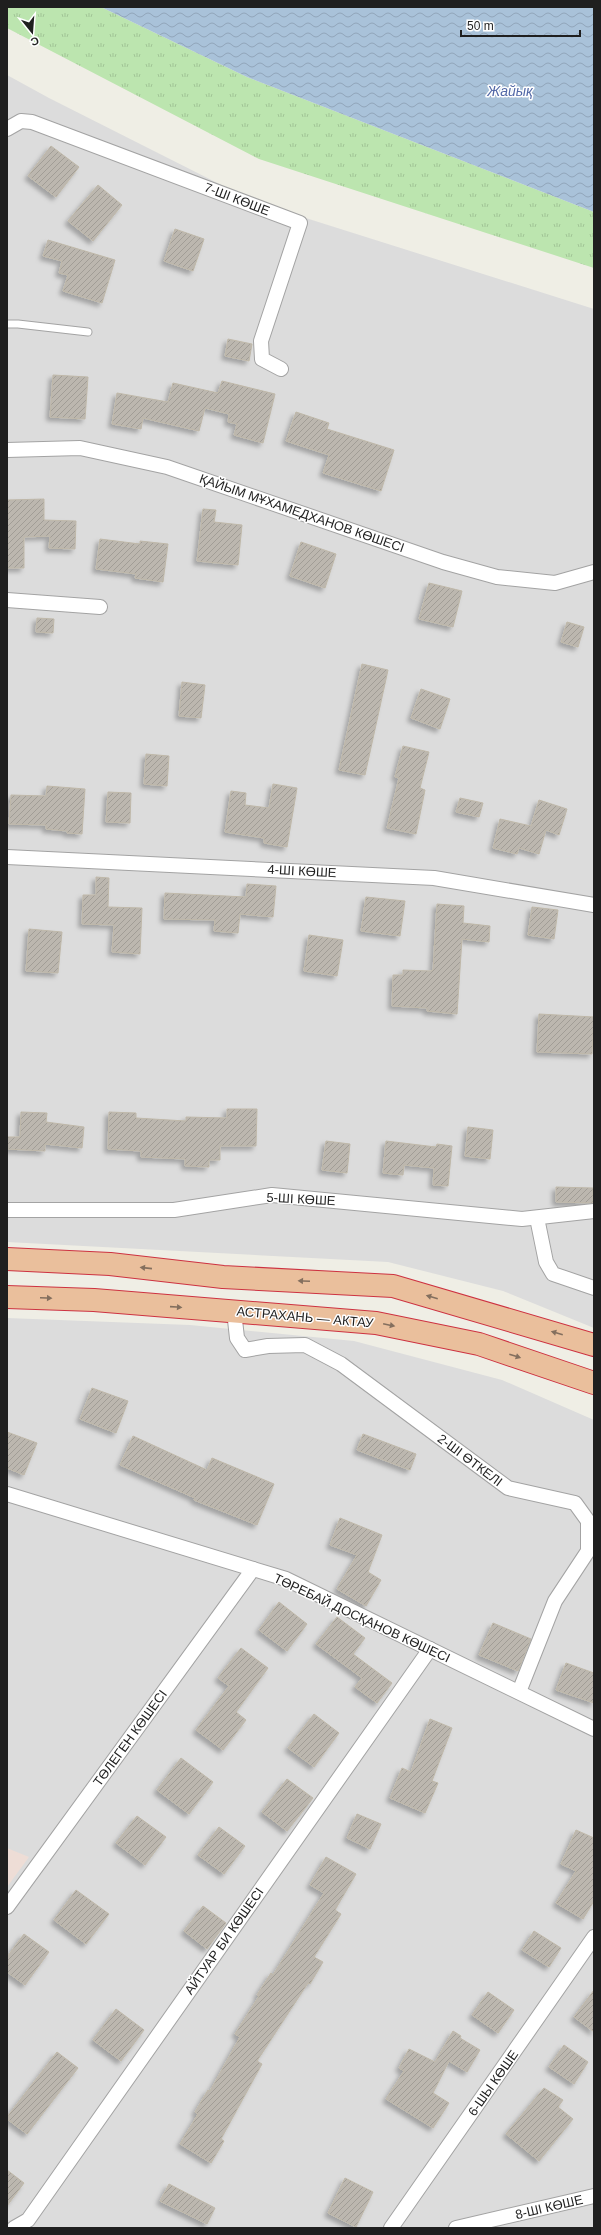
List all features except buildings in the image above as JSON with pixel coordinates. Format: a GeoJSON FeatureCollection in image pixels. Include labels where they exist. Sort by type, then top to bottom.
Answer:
{"type":"FeatureCollection","features":[{"type":"Feature","properties":{"kind":"highway"},"geometry":{"type":"LineString","coordinates":[[7,1260],[110,1264],[223,1277],[393,1286],[594,1345]]}},
{"type":"Feature","properties":{"kind":"highway","name":"АСТРАХАНЬ — АКТАУ"},"geometry":{"type":"LineString","coordinates":[[7,1297],[94,1300],[376,1323],[479,1344],[594,1383]]}},
{"type":"Feature","properties":{"kind":"street","name":"7-ШI КӨШЕ"},"geometry":{"type":"LineString","coordinates":[[7,129],[21,120],[32,122],[300,223],[261,341],[262,359],[281,369]]}},
{"type":"Feature","properties":{"kind":"street","name":"ҚАЙЫМ МҰХАМЕДХАНОВ КӨШЕСI"},"geometry":{"type":"LineString","coordinates":[[7,450],[80,448],[167,467],[443,562],[497,578],[555,583],[594,572]]}},
{"type":"Feature","properties":{"kind":"street"},"geometry":{"type":"LineString","coordinates":[[7,600],[100,607]]}},
{"type":"Feature","properties":{"kind":"street","name":"4-ШI КӨШЕ"},"geometry":{"type":"LineString","coordinates":[[7,857],[434,878],[594,905]]}},
{"type":"Feature","properties":{"kind":"street","name":"5-ШI КӨШЕ"},"geometry":{"type":"LineString","coordinates":[[7,1210],[174,1210],[272,1195],[522,1219],[594,1211]]}},
{"type":"Feature","properties":{"kind":"street"},"geometry":{"type":"LineString","coordinates":[[538,1218],[546,1262],[553,1274],[594,1288]]}},
{"type":"Feature","properties":{"kind":"street","name":"2-ШІ ӨТКЕЛІ"},"geometry":{"type":"LineString","coordinates":[[234,1311],[237,1338],[245,1350],[268,1346],[305,1345],[341,1364],[508,1488],[575,1503],[588,1521],[588,1551],[555,1601],[519,1692]]}},
{"type":"Feature","properties":{"kind":"street","name":"ТӨРЕБАЙ ДОСҚАНОВ КӨШЕСІ"},"geometry":{"type":"LineString","coordinates":[[7,1494],[286,1579],[594,1729]]}},
{"type":"Feature","properties":{"kind":"street","name":"ТӨЛЕГЕН КӨШЕСІ"},"geometry":{"type":"LineString","coordinates":[[7,1907],[253,1569]]}},
{"type":"Feature","properties":{"kind":"street","name":"АЙТУАР БИ КӨШЕСІ"},"geometry":{"type":"LineString","coordinates":[[14,2228],[28,2220],[430,1648]]}},
{"type":"Feature","properties":{"kind":"street","name":"6-ШЫ КӨШЕ"},"geometry":{"type":"LineString","coordinates":[[391,2228],[594,1937]]}},
{"type":"Feature","properties":{"kind":"street","name":"8-ШI КӨШЕ"},"geometry":{"type":"LineString","coordinates":[[456,2228],[594,2196]]}},
{"type":"Feature","properties":{"kind":"lane"},"geometry":{"type":"LineString","coordinates":[[7,324],[88,332]]}},
{"type":"Feature","properties":{"kind":"shaded area"},"geometry":{"type":"Polygon","coordinates":[[[7,75],[49,98],[255,202],[594,309],[594,1328],[503,1291],[388,1262],[7,1242],[7,75]]]}},
{"type":"Feature","properties":{"kind":"shaded area"},"geometry":{"type":"Polygon","coordinates":[[[7,1318],[190,1325],[354,1341],[502,1380],[594,1420],[594,2228],[7,2228],[7,1318]]]}},
{"type":"Feature","properties":{"kind":"shaded area"},"geometry":{"type":"Polygon","coordinates":[[[7,1848],[29,1857],[7,1887],[7,1848]]]}},
{"type":"Feature","properties":{"kind":"green space"},"geometry":{"type":"Polygon","coordinates":[[[7,7],[101,7],[247,77],[594,212],[594,268],[259,159],[7,28],[7,7]]]}},
{"type":"Feature","properties":{"kind":"water","name":"Жайық"},"geometry":{"type":"Polygon","coordinates":[[[101,7],[594,7],[594,212],[247,77],[101,7]]]}}]}
